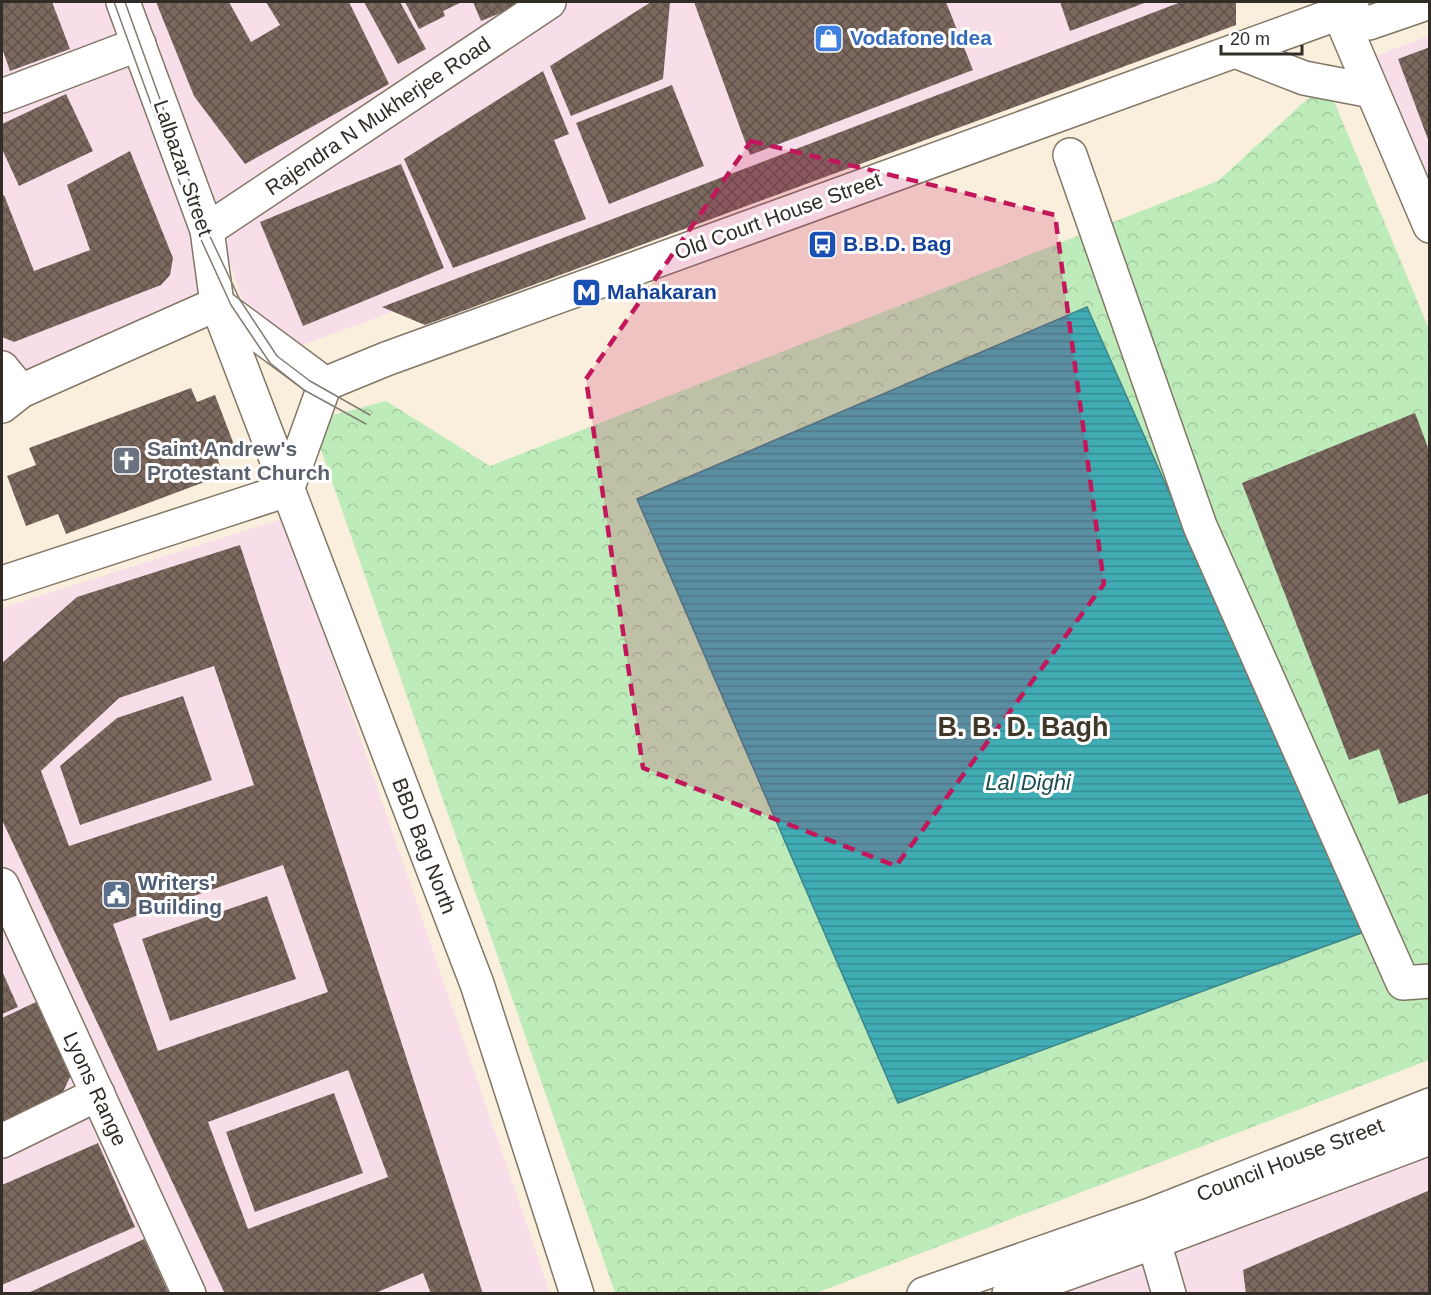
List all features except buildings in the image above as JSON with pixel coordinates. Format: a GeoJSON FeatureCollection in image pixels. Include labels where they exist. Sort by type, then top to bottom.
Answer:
{"type":"FeatureCollection","features":[{"type":"Feature","properties":{"kind":"main road","name":"Lalbazar Street"},"geometry":{"type":"LineString","coordinates":[[123,2],[207,230],[218,304],[255,405]]}},
{"type":"Feature","properties":{"kind":"main road","name":"Rajendra N Mukherjee Road"},"geometry":{"type":"LineString","coordinates":[[207,230],[549,2]]}},
{"type":"Feature","properties":{"kind":"main road"},"geometry":{"type":"LineString","coordinates":[[1342,5],[1369,23],[1430,2]]}},
{"type":"Feature","properties":{"kind":"main road"},"geometry":{"type":"LineString","coordinates":[[1342,5],[1372,91],[1430,226]]}},
{"type":"Feature","properties":{"kind":"main road","name":"Old Court House Street"},"geometry":{"type":"LineString","coordinates":[[326,384],[386,358],[1235,51],[1342,5]]}},
{"type":"Feature","properties":{"kind":"main road"},"geometry":{"type":"LineString","coordinates":[[2,96],[139,44]]}},
{"type":"Feature","properties":{"kind":"main road"},"geometry":{"type":"LineString","coordinates":[[1235,51],[1304,78],[1372,91]]}},
{"type":"Feature","properties":{"kind":"main road"},"geometry":{"type":"LineString","coordinates":[[1070,156],[1200,525],[1404,983],[1430,981]]}},
{"type":"Feature","properties":{"kind":"main road"},"geometry":{"type":"LineString","coordinates":[[2,583],[287,490],[326,384],[218,304],[8,388]]}},
{"type":"Feature","properties":{"kind":"main road","name":"BBD Bag North"},"geometry":{"type":"LineString","coordinates":[[255,405],[477,984],[577,1293]]}},
{"type":"Feature","properties":{"kind":"main road","name":"Lyons Range"},"geometry":{"type":"LineString","coordinates":[[2,885],[189,1293]]}},
{"type":"Feature","properties":{"kind":"main road"},"geometry":{"type":"LineString","coordinates":[[2,1141],[98,1094]]}},
{"type":"Feature","properties":{"kind":"main road","name":"Council House Street"},"geometry":{"type":"LineString","coordinates":[[1152,1228],[1430,1105]]}},
{"type":"Feature","properties":{"kind":"main road"},"geometry":{"type":"LineString","coordinates":[[924,1293],[1152,1228],[1430,1138]]}},
{"type":"Feature","properties":{"kind":"main road"},"geometry":{"type":"LineString","coordinates":[[1009,1293],[1152,1228]]}},
{"type":"Feature","properties":{"kind":"main road"},"geometry":{"type":"LineString","coordinates":[[1152,1228],[1169,1293]]}},
{"type":"Feature","properties":{"kind":"highlighted area"},"geometry":{"type":"Polygon","coordinates":[[[751,141],[1055,215],[1104,584],[896,866],[643,768],[586,379],[751,141]]]}},
{"type":"Feature","properties":{"kind":"shaded area"},"geometry":{"type":"Polygon","coordinates":[[[2,2],[111,2],[218,290],[2,397],[2,2]]]}},
{"type":"Feature","properties":{"kind":"shaded area"},"geometry":{"type":"Polygon","coordinates":[[[137,2],[1234,2],[264,359],[137,2]]]}},
{"type":"Feature","properties":{"kind":"shaded area"},"geometry":{"type":"Polygon","coordinates":[[[1429,36],[1429,219],[1362,61],[1429,36]]]}},
{"type":"Feature","properties":{"kind":"shaded area"},"geometry":{"type":"Polygon","coordinates":[[[285,518],[550,1293],[2,1293],[2,608],[285,518]]]}},
{"type":"Feature","properties":{"kind":"shaded area"},"geometry":{"type":"Polygon","coordinates":[[[1429,1145],[1429,1293],[1049,1294],[1429,1145]]]}},
{"type":"Feature","properties":{"kind":"green space"},"geometry":{"type":"Polygon","coordinates":[[[1326,82],[1429,329],[1429,1060],[816,1293],[615,1293],[311,421],[386,401],[490,466],[1218,181],[1326,82]]]}},
{"type":"Feature","properties":{"kind":"water","name":"Lal Dighi"},"geometry":{"type":"Polygon","coordinates":[[[1087,307],[1364,932],[898,1103],[637,499],[1087,307]]]}},
{"type":"Feature","properties":{"kind":"tram line"},"geometry":{"type":"LineString","coordinates":[[114,2],[198,233],[231,305],[270,363],[304,390],[366,424]]}},
{"type":"Feature","properties":{"kind":"tram line"},"geometry":{"type":"LineString","coordinates":[[125,2],[207,230],[240,300],[277,356],[310,381],[370,415]]}},
{"type":"Feature","properties":{"kind":"place","name":"Vodafone Idea"},"geometry":{"type":"Point","coordinates":[829,38]}},
{"type":"Feature","properties":{"kind":"place","name":"B.B.D. Bag"},"geometry":{"type":"Point","coordinates":[822,244]}},
{"type":"Feature","properties":{"kind":"place","name":"Mahakaran"},"geometry":{"type":"Point","coordinates":[586,292]}},
{"type":"Feature","properties":{"kind":"place","name":"Saint Andrew's Protestant Church"},"geometry":{"type":"Point","coordinates":[126,461]}},
{"type":"Feature","properties":{"kind":"place","name":"Writers' Building"},"geometry":{"type":"Point","coordinates":[117,895]}},
{"type":"Feature","properties":{"kind":"district","name":"B. B. D. Bagh"},"geometry":{"type":"Point","coordinates":[1023,727]}}]}
